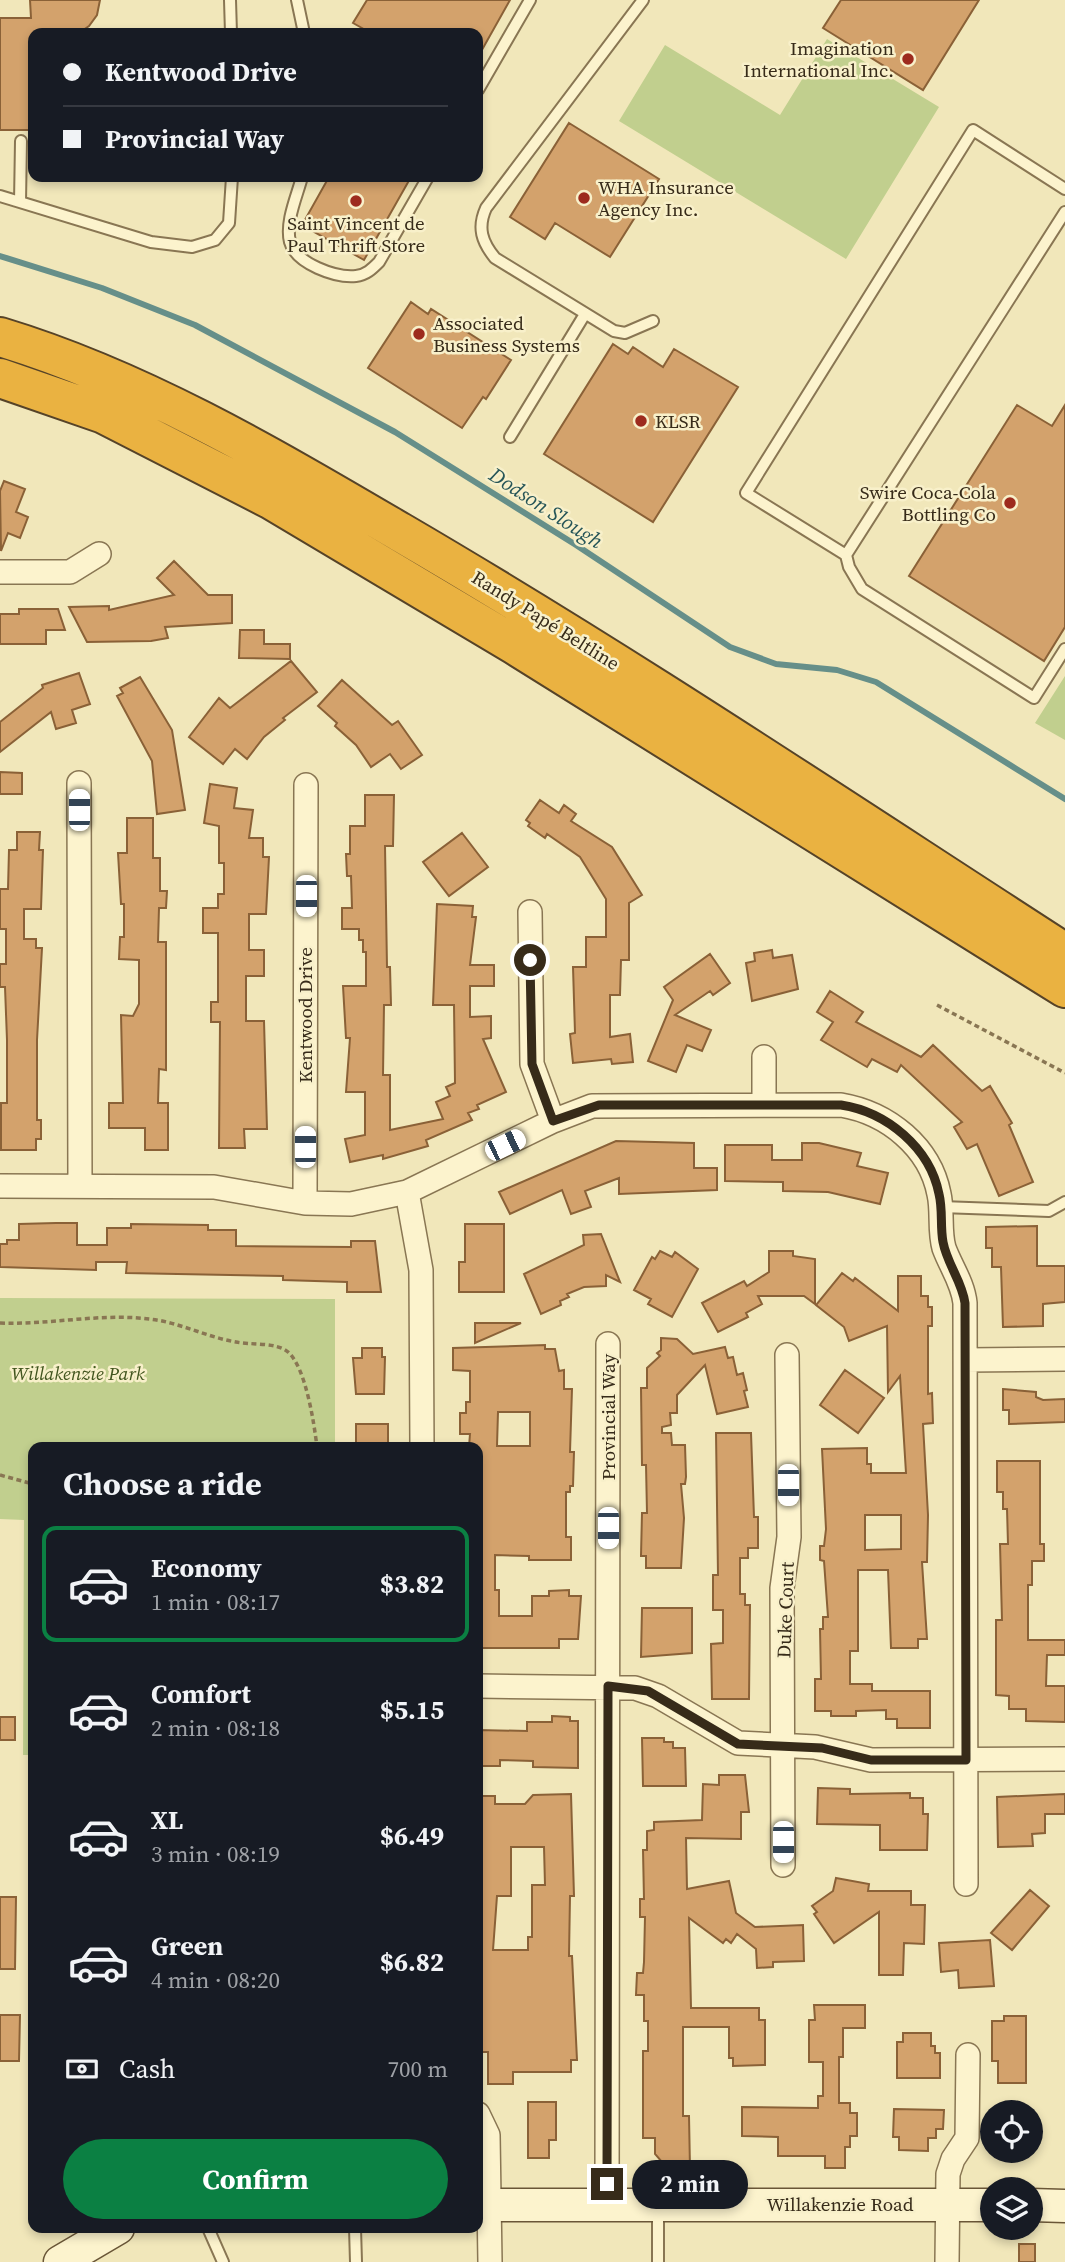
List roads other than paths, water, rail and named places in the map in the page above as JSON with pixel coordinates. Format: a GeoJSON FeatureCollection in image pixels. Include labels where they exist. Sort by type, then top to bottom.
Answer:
{"type":"FeatureCollection","features":[{"type":"Feature","properties":{"kind":"highway","name":"Randy Papé Beltline"},"geometry":{"type":"LineString","coordinates":[[0,337],[39,348],[180,409],[287,466],[477,577],[1065,953]]}},
{"type":"Feature","properties":{"kind":"highway","name":"Randy Papé Beltline"},"geometry":{"type":"LineString","coordinates":[[0,378],[104,414],[270,499],[515,645],[1065,988]]}},
{"type":"Feature","properties":{"kind":"highway"},"geometry":{"type":"LineString","coordinates":[[0,388],[104,414]]}},
{"type":"Feature","properties":{"kind":"street"},"geometry":{"type":"LineString","coordinates":[[0,572],[70,572],[99,554]]}},
{"type":"Feature","properties":{"kind":"street"},"geometry":{"type":"LineString","coordinates":[[79,783],[80,1186]]}},
{"type":"Feature","properties":{"kind":"street","name":"Kentwood Drive"},"geometry":{"type":"LineString","coordinates":[[305,1203],[306,785]]}},
{"type":"Feature","properties":{"kind":"street"},"geometry":{"type":"LineString","coordinates":[[530,912],[532,1064],[553,1121]]}},
{"type":"Feature","properties":{"kind":"street"},"geometry":{"type":"LineString","coordinates":[[764,1057],[764,1104]]}},
{"type":"Feature","properties":{"kind":"street"},"geometry":{"type":"LineString","coordinates":[[0,1186],[214,1187],[305,1203],[351,1204],[407,1192],[553,1121],[599,1105],[841,1105],[876,1115],[907,1138],[921,1153],[936,1182],[941,1207],[943,1244],[964,1295],[966,1884]]}},
{"type":"Feature","properties":{"kind":"street"},"geometry":{"type":"LineString","coordinates":[[407,1192],[421,1270],[422,1442]]}},
{"type":"Feature","properties":{"kind":"street","name":"Provincial Way"},"geometry":{"type":"LineString","coordinates":[[607,2204],[608,1344]]}},
{"type":"Feature","properties":{"kind":"street","name":"Duke Court"},"geometry":{"type":"LineString","coordinates":[[783,1865],[782,1588],[789,1537],[788,1355]]}},
{"type":"Feature","properties":{"kind":"street"},"geometry":{"type":"LineString","coordinates":[[966,1360],[1065,1359]]}},
{"type":"Feature","properties":{"kind":"street"},"geometry":{"type":"LineString","coordinates":[[483,1686],[608,1686],[648,1691],[738,1744],[822,1748],[871,1760],[1065,1759]]}},
{"type":"Feature","properties":{"kind":"street"},"geometry":{"type":"LineString","coordinates":[[947,2262],[950,2165],[965,2143],[968,2130],[968,2055]]}},
{"type":"Feature","properties":{"kind":"street"},"geometry":{"type":"LineString","coordinates":[[483,2124],[488,2135],[483,2204],[490,2262]]}},
{"type":"Feature","properties":{"kind":"street","name":"Willakenzie Road"},"geometry":{"type":"LineString","coordinates":[[483,2204],[980,2205]]}},
{"type":"Feature","properties":{"kind":"street"},"geometry":{"type":"LineString","coordinates":[[1043,2206],[1065,2206]]}},
{"type":"Feature","properties":{"kind":"street"},"geometry":{"type":"LineString","coordinates":[[60,2262],[109,2233]]}},
{"type":"Feature","properties":{"kind":"lane"},"geometry":{"type":"LineString","coordinates":[[230,0],[231,28]]}},
{"type":"Feature","properties":{"kind":"lane"},"geometry":{"type":"LineString","coordinates":[[297,0],[303,28]]}},
{"type":"Feature","properties":{"kind":"lane"},"geometry":{"type":"LineString","coordinates":[[483,81],[530,0]]}},
{"type":"Feature","properties":{"kind":"lane"},"geometry":{"type":"LineString","coordinates":[[643,0],[545,127],[486,208],[481,222],[483,243],[495,258],[585,314],[619,333],[653,320]]}},
{"type":"Feature","properties":{"kind":"lane"},"geometry":{"type":"LineString","coordinates":[[1065,189],[973,130],[746,493],[846,555],[849,567],[862,589],[1034,698],[1065,649]]}},
{"type":"Feature","properties":{"kind":"lane"},"geometry":{"type":"LineString","coordinates":[[20,202],[21,141]]}},
{"type":"Feature","properties":{"kind":"lane"},"geometry":{"type":"LineString","coordinates":[[0,196],[151,242],[192,247],[215,240],[229,223],[232,182]]}},
{"type":"Feature","properties":{"kind":"lane"},"geometry":{"type":"LineString","coordinates":[[301,182],[289,230],[291,245],[299,256],[321,269],[340,275],[357,276],[369,272],[379,262],[425,182]]}},
{"type":"Feature","properties":{"kind":"lane"},"geometry":{"type":"LineString","coordinates":[[846,555],[1065,212]]}},
{"type":"Feature","properties":{"kind":"lane"},"geometry":{"type":"LineString","coordinates":[[510,438],[585,314]]}},
{"type":"Feature","properties":{"kind":"lane"},"geometry":{"type":"LineString","coordinates":[[941,1207],[1049,1211],[1065,1202]]}},
{"type":"Feature","properties":{"kind":"lane"},"geometry":{"type":"LineString","coordinates":[[658,2204],[658,2262]]}},
{"type":"Feature","properties":{"kind":"lane"},"geometry":{"type":"LineString","coordinates":[[210,2233],[223,2262]]}},
{"type":"Feature","properties":{"kind":"lane"},"geometry":{"type":"LineString","coordinates":[[355,2233],[356,2262]]}},
{"type":"Feature","properties":{"kind":"waterway","name":"Dodson Slough"},"geometry":{"type":"LineString","coordinates":[[0,256],[102,288],[195,325],[395,432],[576,545],[730,647],[776,664],[837,670],[876,682],[1065,799]]}},
{"type":"Feature","properties":{"kind":"place","name":"Imagination International Inc."},"geometry":{"type":"Point","coordinates":[908,59]}},
{"type":"Feature","properties":{"kind":"place","name":"WHA Insurance Agency Inc."},"geometry":{"type":"Point","coordinates":[584,198]}},
{"type":"Feature","properties":{"kind":"place","name":"Saint Vincent de Paul Thrift Store"},"geometry":{"type":"Point","coordinates":[356,201]}},
{"type":"Feature","properties":{"kind":"place","name":"Associated Business Systems"},"geometry":{"type":"Point","coordinates":[419,334]}},
{"type":"Feature","properties":{"kind":"place","name":"KLSR"},"geometry":{"type":"Point","coordinates":[641,421]}},
{"type":"Feature","properties":{"kind":"place","name":"Swire Coca-Cola Bottling Co"},"geometry":{"type":"Point","coordinates":[1010,503]}},
{"type":"Feature","properties":{"kind":"park label","name":"Willakenzie Park"},"geometry":{"type":"Point","coordinates":[78,1373]}}]}
